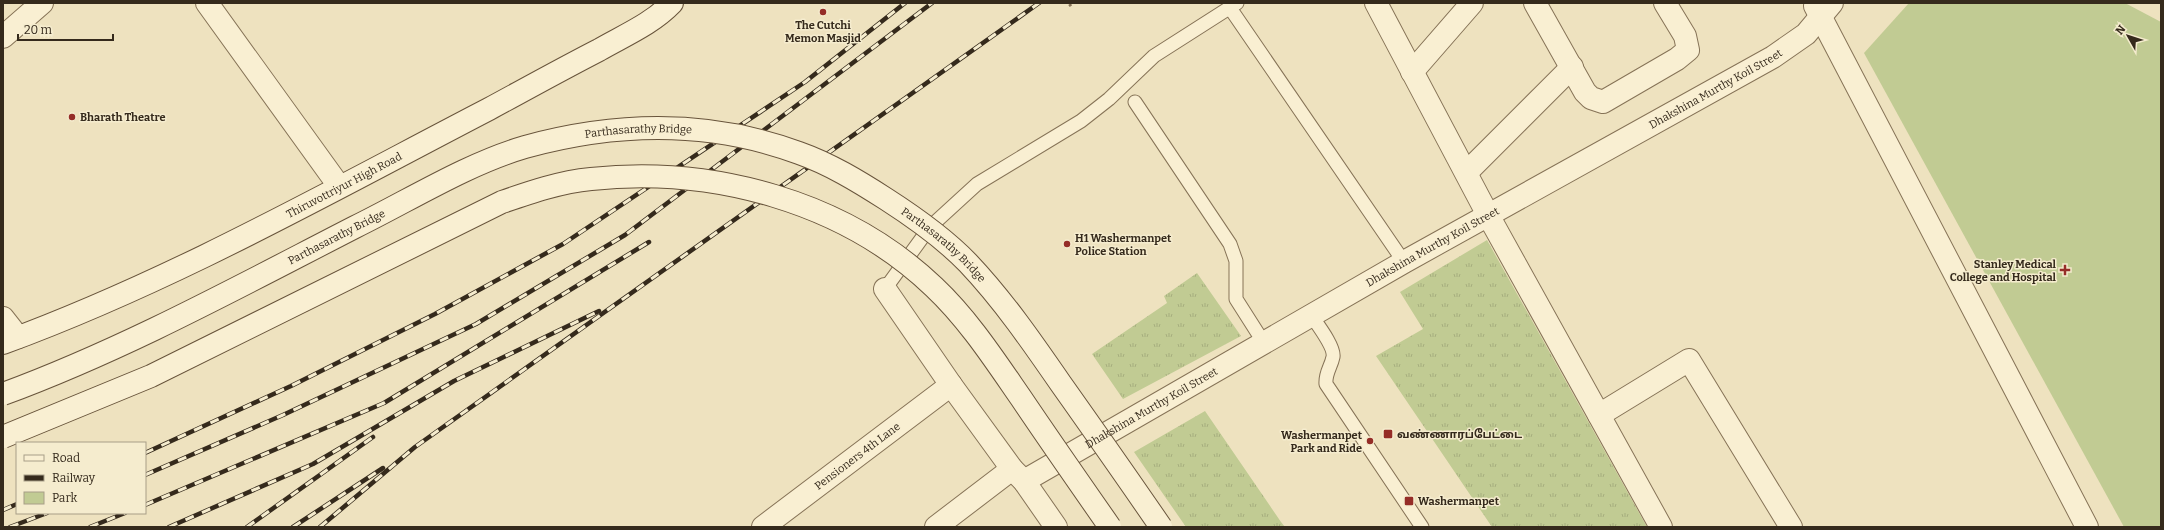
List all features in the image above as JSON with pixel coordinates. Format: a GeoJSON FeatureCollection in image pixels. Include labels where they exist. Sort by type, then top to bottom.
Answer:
{"type":"FeatureCollection","features":[{"type":"Feature","properties":{"kind":"street"},"geometry":{"type":"LineString","coordinates":[[3,37],[42,3]]}},
{"type":"Feature","properties":{"kind":"street"},"geometry":{"type":"LineString","coordinates":[[207,3],[340,186]]}},
{"type":"Feature","properties":{"kind":"street","name":"Thiruvottriyur High Road"},"geometry":{"type":"LineString","coordinates":[[11,340],[164,276],[340,186],[627,34],[653,18],[672,3]]}},
{"type":"Feature","properties":{"kind":"street"},"geometry":{"type":"LineString","coordinates":[[1376,3],[1467,172],[1488,215],[1661,527]]}},
{"type":"Feature","properties":{"kind":"street"},"geometry":{"type":"LineString","coordinates":[[1412,72],[1472,3]]}},
{"type":"Feature","properties":{"kind":"street"},"geometry":{"type":"LineString","coordinates":[[1535,3],[1591,98],[1603,102],[1683,55],[1688,50],[1685,36],[1665,3]]}},
{"type":"Feature","properties":{"kind":"street"},"geometry":{"type":"LineString","coordinates":[[1822,8],[2087,527]]}},
{"type":"Feature","properties":{"kind":"street","name":"Dhakshina Murthy Koil Street"},"geometry":{"type":"LineString","coordinates":[[936,527],[1018,475],[1264,343],[1404,262],[1773,57],[1806,34],[1822,8]]}},
{"type":"Feature","properties":{"kind":"street"},"geometry":{"type":"LineString","coordinates":[[1467,172],[1572,67]]}},
{"type":"Feature","properties":{"kind":"street","name":"Parthasarathy Bridge"},"geometry":{"type":"LineString","coordinates":[[3,394],[38,382],[123,344],[494,158],[565,138],[606,130],[653,128],[702,130],[762,142],[799,153],[836,169],[900,208],[946,242],[966,261],[1019,325],[1161,527]]}},
{"type":"Feature","properties":{"kind":"street"},"geometry":{"type":"LineString","coordinates":[[3,438],[152,376],[502,202],[539,189],[589,179],[627,176],[696,179],[787,200],[810,208],[863,232],[912,266],[935,288],[965,321],[1110,527]]}},
{"type":"Feature","properties":{"kind":"street"},"geometry":{"type":"LineString","coordinates":[[885,289],[951,385],[1056,527]]}},
{"type":"Feature","properties":{"kind":"street"},"geometry":{"type":"LineString","coordinates":[[3,318],[11,340]]}},
{"type":"Feature","properties":{"kind":"street"},"geometry":{"type":"LineString","coordinates":[[1599,415],[1689,360],[1791,527]]}},
{"type":"Feature","properties":{"kind":"street","name":"Pensioners 4th Lane"},"geometry":{"type":"LineString","coordinates":[[763,527],[951,385]]}},
{"type":"Feature","properties":{"kind":"lane"},"geometry":{"type":"LineString","coordinates":[[885,289],[930,227],[976,184],[1082,121],[1154,56],[1234,6],[1404,262]]}},
{"type":"Feature","properties":{"kind":"lane"},"geometry":{"type":"LineString","coordinates":[[1135,102],[1230,244],[1236,261],[1235,296],[1237,304],[1264,343]]}},
{"type":"Feature","properties":{"kind":"lane"},"geometry":{"type":"LineString","coordinates":[[1311,315],[1332,347],[1334,353],[1326,378],[1326,384],[1422,527]]}},
{"type":"Feature","properties":{"kind":"path"},"geometry":{"type":"LineString","coordinates":[[1069,6],[1073,3]]}},
{"type":"Feature","properties":{"kind":"green space","name":"Stanley Medical College and Hospital"},"geometry":{"type":"Polygon","coordinates":[[[1909,3],[2125,3],[2161,22],[2161,527],[2124,527],[1864,53],[1909,3]]]}},
{"type":"Feature","properties":{"kind":"green space"},"geometry":{"type":"Polygon","coordinates":[[[1487,240],[1647,527],[1492,527],[1376,356],[1423,329],[1400,292],[1487,240]]]}},
{"type":"Feature","properties":{"kind":"green space"},"geometry":{"type":"Polygon","coordinates":[[[1197,273],[1241,336],[1123,399],[1092,354],[1167,303],[1164,296],[1197,273]]]}},
{"type":"Feature","properties":{"kind":"green space"},"geometry":{"type":"Polygon","coordinates":[[[1205,411],[1285,527],[1186,527],[1134,452],[1205,411]]]}},
{"type":"Feature","properties":{"kind":"railway"},"geometry":{"type":"LineString","coordinates":[[146,453],[291,386],[435,314],[563,244],[805,82],[905,3]]}},
{"type":"Feature","properties":{"kind":"railway"},"geometry":{"type":"LineString","coordinates":[[146,475],[283,415],[476,324],[625,235],[932,3]]}},
{"type":"Feature","properties":{"kind":"railway"},"geometry":{"type":"LineString","coordinates":[[320,527],[415,447],[1039,3]]}},
{"type":"Feature","properties":{"kind":"railway"},"geometry":{"type":"LineString","coordinates":[[146,505],[384,403],[649,242]]}},
{"type":"Feature","properties":{"kind":"railway"},"geometry":{"type":"LineString","coordinates":[[169,527],[313,464],[454,381],[599,311]]}},
{"type":"Feature","properties":{"kind":"railway"},"geometry":{"type":"LineString","coordinates":[[247,527],[373,437]]}},
{"type":"Feature","properties":{"kind":"railway"},"geometry":{"type":"LineString","coordinates":[[293,527],[383,468]]}},
{"type":"Feature","properties":{"kind":"railway"},"geometry":{"type":"LineString","coordinates":[[3,510],[16,504]]}},
{"type":"Feature","properties":{"kind":"railway"},"geometry":{"type":"LineString","coordinates":[[10,527],[44,514]]}},
{"type":"Feature","properties":{"kind":"railway"},"geometry":{"type":"LineString","coordinates":[[90,527],[122,514]]}},
{"type":"Feature","properties":{"kind":"place","name":"The Cutchi Memon Masjid"},"geometry":{"type":"Point","coordinates":[823,12]}},
{"type":"Feature","properties":{"kind":"place","name":"Bharath Theatre"},"geometry":{"type":"Point","coordinates":[72,117]}},
{"type":"Feature","properties":{"kind":"place","name":"H1 Washermanpet Police Station"},"geometry":{"type":"Point","coordinates":[1067,244]}},
{"type":"Feature","properties":{"kind":"place","name":"Stanley Medical College and Hospital"},"geometry":{"type":"Point","coordinates":[2065,270]}},
{"type":"Feature","properties":{"kind":"place","name":"வண்ணாரப்பேட்டை"},"geometry":{"type":"Point","coordinates":[1388,434]}},
{"type":"Feature","properties":{"kind":"place","name":"Washermanpet Park and Ride"},"geometry":{"type":"Point","coordinates":[1370,441]}},
{"type":"Feature","properties":{"kind":"place","name":"Washermanpet"},"geometry":{"type":"Point","coordinates":[1409,501]}}]}
